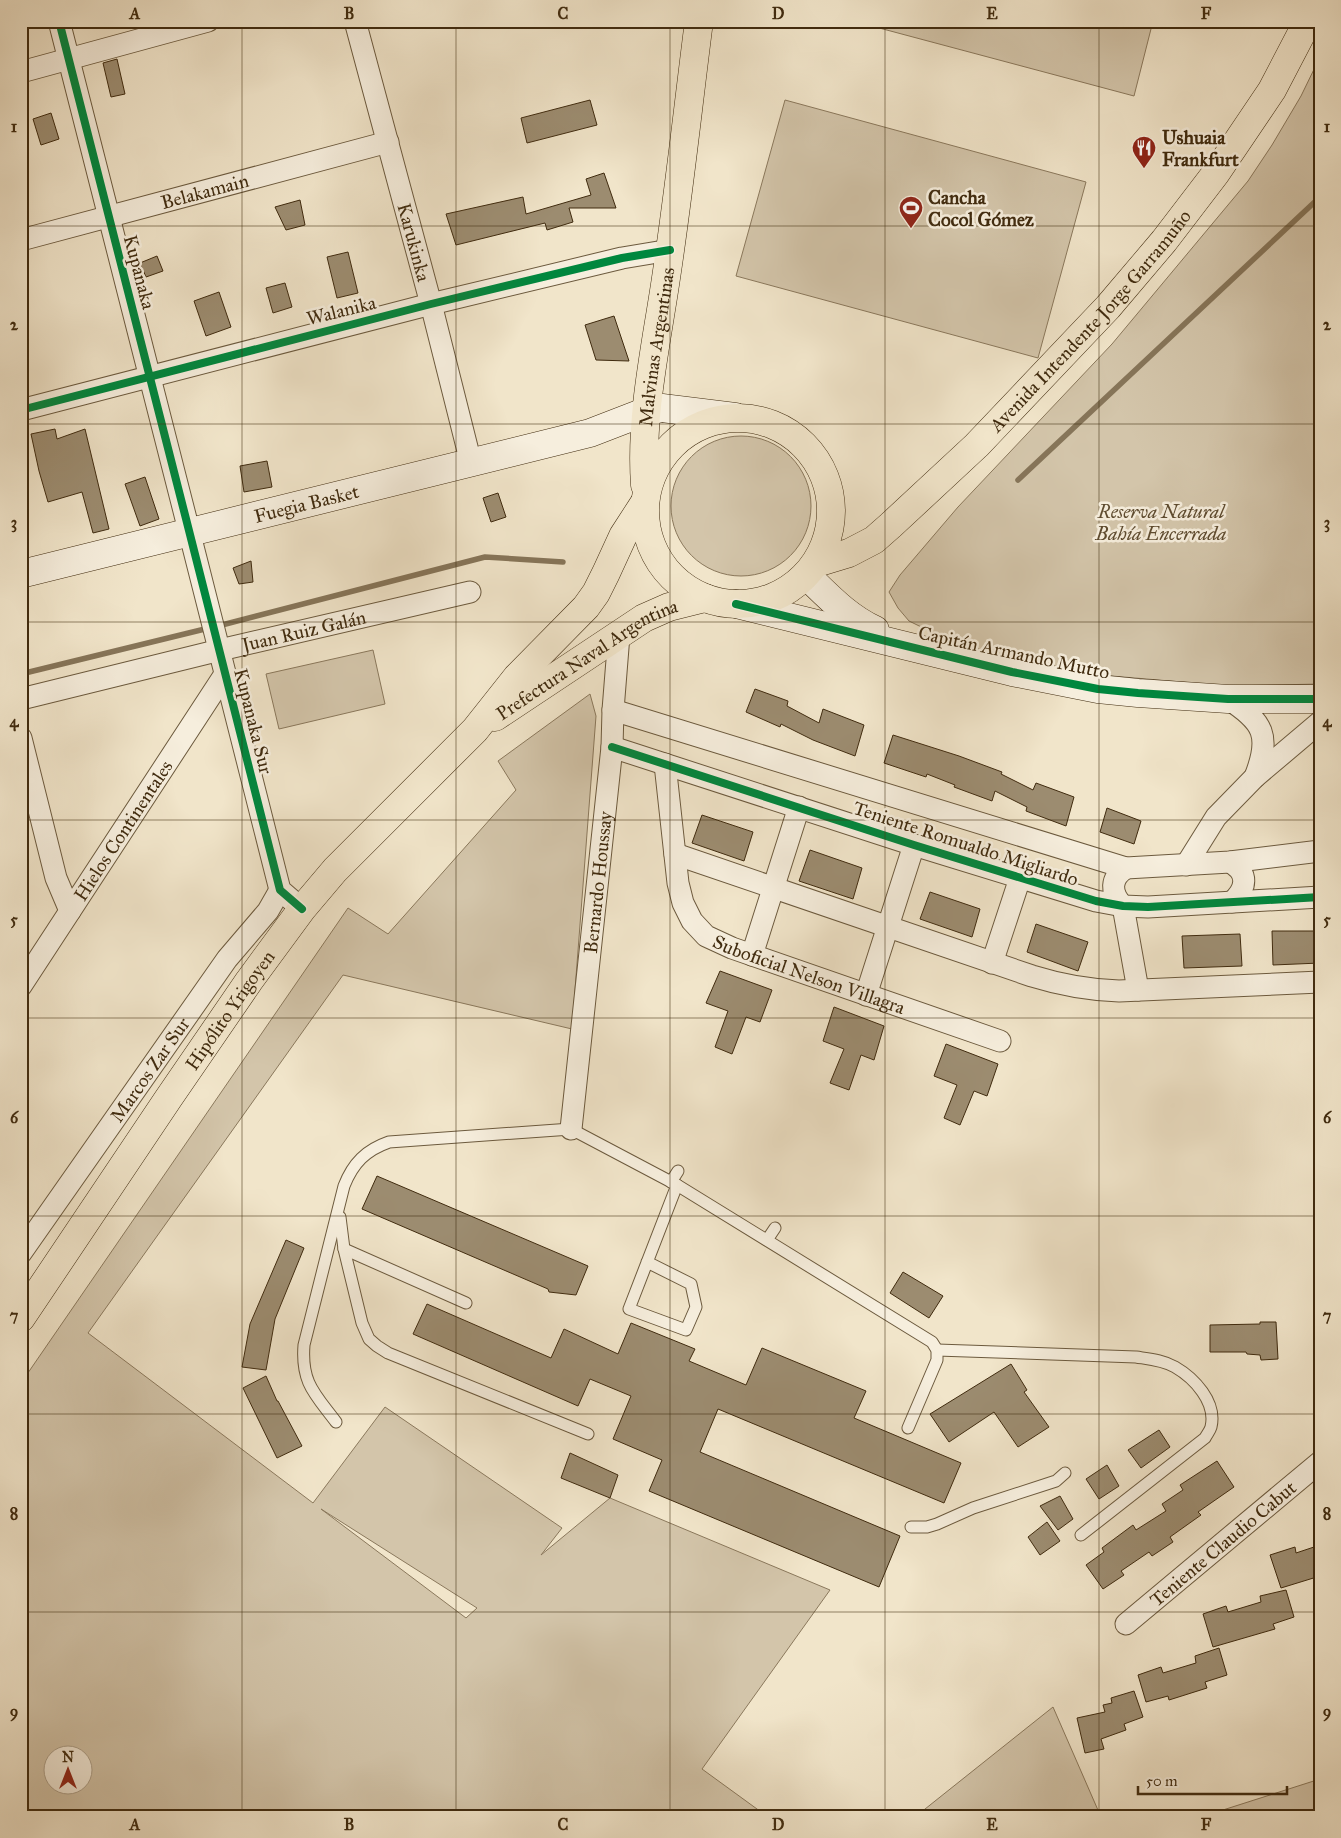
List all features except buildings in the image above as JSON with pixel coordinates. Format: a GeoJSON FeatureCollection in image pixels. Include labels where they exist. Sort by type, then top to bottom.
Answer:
{"type":"FeatureCollection","features":[{"type":"Feature","properties":{"kind":"main road","name":"Malvinas Argentinas"},"geometry":{"type":"LineString","coordinates":[[645,498],[646,423],[699,21]]}},
{"type":"Feature","properties":{"kind":"main road","name":"Avenida Intendente Jorge Garramuño"},"geometry":{"type":"LineString","coordinates":[[811,569],[874,540],[892,525],[977,446],[1108,307],[1164,241],[1216,173],[1272,90],[1308,21]]}},
{"type":"Feature","properties":{"kind":"main road","name":"Fuegia Basket"},"geometry":{"type":"LineString","coordinates":[[21,574],[188,531],[590,433],[646,423],[662,408],[735,417]]}},
{"type":"Feature","properties":{"kind":"main road"},"geometry":{"type":"LineString","coordinates":[[735,417],[760,419],[784,429],[805,445],[820,465],[830,489],[832,515],[827,540],[811,569],[786,591],[762,601],[736,604],[704,598],[674,579],[656,557],[644,522],[645,498],[653,470],[667,449],[686,432],[710,421],[735,417]]}},
{"type":"Feature","properties":{"kind":"main road"},"geometry":{"type":"LineString","coordinates":[[475,730],[517,677],[591,600],[606,574],[623,536],[645,498]]}},
{"type":"Feature","properties":{"kind":"main road","name":"Capitán Armando Mutto"},"geometry":{"type":"LineString","coordinates":[[811,569],[845,613],[860,623],[905,646]]}},
{"type":"Feature","properties":{"kind":"main road","name":"Prefectura Naval Argentina"},"geometry":{"type":"LineString","coordinates":[[475,730],[644,618],[669,607],[704,598]]}},
{"type":"Feature","properties":{"kind":"main road","name":"Capitán Armando Mutto"},"geometry":{"type":"LineString","coordinates":[[736,604],[1021,674],[1089,688],[1228,699],[1320,699]]}},
{"type":"Feature","properties":{"kind":"main road","name":"Hipólito Yrigoyen"},"geometry":{"type":"LineString","coordinates":[[21,1318],[249,981],[302,909],[335,870],[475,730]]}},
{"type":"Feature","properties":{"kind":"street","name":"Kupanaka"},"geometry":{"type":"LineString","coordinates":[[59,21],[108,217],[151,376],[188,531]]}},
{"type":"Feature","properties":{"kind":"street"},"geometry":{"type":"LineString","coordinates":[[21,72],[208,21]]}},
{"type":"Feature","properties":{"kind":"street","name":"Karukinka"},"geometry":{"type":"LineString","coordinates":[[355,21],[472,463]]}},
{"type":"Feature","properties":{"kind":"street","name":"Belakamain"},"geometry":{"type":"LineString","coordinates":[[21,240],[388,142]]}},
{"type":"Feature","properties":{"kind":"street","name":"Walanika"},"geometry":{"type":"LineString","coordinates":[[21,410],[431,304],[622,258],[670,250]]}},
{"type":"Feature","properties":{"kind":"street","name":"Kupanaka Sur"},"geometry":{"type":"LineString","coordinates":[[188,531],[280,890]]}},
{"type":"Feature","properties":{"kind":"street","name":"Juan Ruiz Galán"},"geometry":{"type":"LineString","coordinates":[[21,699],[218,643],[470,592]]}},
{"type":"Feature","properties":{"kind":"street","name":"Bernardo Houssay"},"geometry":{"type":"LineString","coordinates":[[571,1129],[612,747],[619,635]]}},
{"type":"Feature","properties":{"kind":"street","name":"Hielos Continentales"},"geometry":{"type":"LineString","coordinates":[[21,986],[225,674]]}},
{"type":"Feature","properties":{"kind":"street"},"geometry":{"type":"LineString","coordinates":[[1228,699],[1245,710],[1256,722],[1263,738],[1263,756],[1255,777]]}},
{"type":"Feature","properties":{"kind":"street","name":"Teniente Romualdo Migliardo"},"geometry":{"type":"LineString","coordinates":[[613,710],[1126,868],[1230,862],[1320,851]]}},
{"type":"Feature","properties":{"kind":"street"},"geometry":{"type":"LineString","coordinates":[[1186,865],[1216,817],[1255,777],[1320,722]]}},
{"type":"Feature","properties":{"kind":"street"},"geometry":{"type":"LineString","coordinates":[[21,738],[56,878],[70,911]]}},
{"type":"Feature","properties":{"kind":"street","name":"Teniente Romualdo Migliardo"},"geometry":{"type":"LineString","coordinates":[[612,747],[914,845],[1096,901],[1123,906],[1148,907],[1320,896]]}},
{"type":"Feature","properties":{"kind":"street","name":"Suboficial Nelson Villagra"},"geometry":{"type":"LineString","coordinates":[[665,764],[678,883],[683,903],[692,921],[706,936],[752,955],[1000,1041]]}},
{"type":"Feature","properties":{"kind":"street"},"geometry":{"type":"LineString","coordinates":[[752,955],[799,807]]}},
{"type":"Feature","properties":{"kind":"street"},"geometry":{"type":"LineString","coordinates":[[866,995],[914,845]]}},
{"type":"Feature","properties":{"kind":"street"},"geometry":{"type":"LineString","coordinates":[[675,854],[992,963],[1063,985],[1092,990],[1138,990],[1320,982]]}},
{"type":"Feature","properties":{"kind":"street"},"geometry":{"type":"LineString","coordinates":[[1230,862],[1237,866],[1244,878],[1241,894],[1232,902]]}},
{"type":"Feature","properties":{"kind":"street"},"geometry":{"type":"LineString","coordinates":[[1126,868],[1119,872],[1113,884],[1117,900],[1123,906],[1138,990]]}},
{"type":"Feature","properties":{"kind":"street"},"geometry":{"type":"LineString","coordinates":[[992,963],[1020,878]]}},
{"type":"Feature","properties":{"kind":"street"},"geometry":{"type":"LineString","coordinates":[[280,890],[302,909]]}},
{"type":"Feature","properties":{"kind":"street","name":"Marcos Zar Sur"},"geometry":{"type":"LineString","coordinates":[[21,1253],[227,959],[268,911],[280,890]]}},
{"type":"Feature","properties":{"kind":"street","name":"Teniente Claudio Cabut"},"geometry":{"type":"LineString","coordinates":[[1126,1624],[1320,1462]]}},
{"type":"Feature","properties":{"kind":"lane"},"geometry":{"type":"LineString","coordinates":[[336,1422],[306,1378],[303,1363],[304,1346],[346,1181],[356,1163],[365,1153],[388,1142],[571,1129],[674,1183],[924,1335],[932,1342],[937,1350],[937,1360],[908,1428]]}},
{"type":"Feature","properties":{"kind":"lane"},"geometry":{"type":"LineString","coordinates":[[647,1262],[691,1284],[696,1307],[686,1330],[629,1309],[678,1170]]}},
{"type":"Feature","properties":{"kind":"lane"},"geometry":{"type":"LineString","coordinates":[[341,1200],[340,1221],[344,1249],[362,1323],[370,1339],[377,1346],[388,1353],[588,1434]]}},
{"type":"Feature","properties":{"kind":"lane"},"geometry":{"type":"LineString","coordinates":[[767,1240],[775,1228]]}},
{"type":"Feature","properties":{"kind":"lane"},"geometry":{"type":"LineString","coordinates":[[344,1249],[466,1303]]}},
{"type":"Feature","properties":{"kind":"lane"},"geometry":{"type":"LineString","coordinates":[[937,1350],[1136,1357],[1156,1360],[1174,1366],[1189,1377],[1202,1391],[1211,1415],[1210,1427],[1205,1438],[1081,1535]]}},
{"type":"Feature","properties":{"kind":"lane"},"geometry":{"type":"LineString","coordinates":[[912,1527],[927,1527],[937,1524],[973,1508],[1056,1482],[1065,1473]]}},
{"type":"Feature","properties":{"kind":"green space"},"geometry":{"type":"Polygon","coordinates":[[[853,21],[1153,21],[1134,96],[853,21]]]}},
{"type":"Feature","properties":{"kind":"green space","name":"Reserva Natural Bahía Encerrada"},"geometry":{"type":"Polygon","coordinates":[[[1320,57],[1320,684],[1228,686],[1077,673],[952,642],[909,621],[898,608],[889,592],[900,575],[958,507],[1112,344],[1248,181],[1301,96],[1320,57]]]}},
{"type":"Feature","properties":{"kind":"green space","name":"Cancha Cocol Gómez"},"geometry":{"type":"Polygon","coordinates":[[[785,100],[1086,182],[1038,358],[736,276],[785,100]]]}},
{"type":"Feature","properties":{"kind":"green space"},"geometry":{"type":"Polygon","coordinates":[[[741,436],[755,437],[768,441],[791,456],[806,479],[810,492],[810,520],[806,533],[791,556],[768,571],[755,575],[741,576],[727,575],[714,571],[691,556],[676,533],[672,520],[671,506],[672,492],[676,479],[691,456],[714,441],[727,437],[741,436]]]}},
{"type":"Feature","properties":{"kind":"green space"},"geometry":{"type":"Polygon","coordinates":[[[373,650],[385,704],[279,729],[266,674],[373,650]]]}},
{"type":"Feature","properties":{"kind":"green space"},"geometry":{"type":"Polygon","coordinates":[[[590,694],[596,716],[572,1029],[343,975],[88,1333],[313,1503],[385,1407],[562,1528],[541,1555],[610,1498],[830,1590],[702,1769],[768,1817],[21,1817],[21,1383],[348,908],[388,934],[516,790],[498,761],[590,694]],[[321,1509],[466,1618],[477,1608],[321,1509]]]}},
{"type":"Feature","properties":{"kind":"green space"},"geometry":{"type":"Polygon","coordinates":[[[1053,1707],[1101,1817],[915,1817],[1053,1707]]]}},
{"type":"Feature","properties":{"kind":"green space"},"geometry":{"type":"Polygon","coordinates":[[[1320,1779],[1320,1817],[1201,1817],[1320,1779]]]}},
{"type":"Feature","properties":{"kind":"waterway"},"geometry":{"type":"LineString","coordinates":[[1018,480],[1320,197]]}},
{"type":"Feature","properties":{"kind":"waterway"},"geometry":{"type":"LineString","coordinates":[[218,626],[485,557],[563,562]]}},
{"type":"Feature","properties":{"kind":"waterway"},"geometry":{"type":"LineString","coordinates":[[21,674],[209,628]]}},
{"type":"Feature","properties":{"kind":"cycle path"},"geometry":{"type":"LineString","coordinates":[[59,21],[280,890],[302,909]]}},
{"type":"Feature","properties":{"kind":"cycle path"},"geometry":{"type":"LineString","coordinates":[[21,410],[431,304],[622,258],[670,250]]}},
{"type":"Feature","properties":{"kind":"cycle path"},"geometry":{"type":"LineString","coordinates":[[736,604],[1012,672],[1098,689],[1228,699],[1320,699]]}},
{"type":"Feature","properties":{"kind":"cycle path"},"geometry":{"type":"LineString","coordinates":[[612,747],[914,845],[1096,901],[1123,906],[1148,907],[1320,897]]}},
{"type":"Feature","properties":{"kind":"place","name":"Ushuaia Frankfurt"},"geometry":{"type":"Point","coordinates":[1144,169]}},
{"type":"Feature","properties":{"kind":"place","name":"Cancha Cocol Gómez"},"geometry":{"type":"Point","coordinates":[911,229]}}]}
